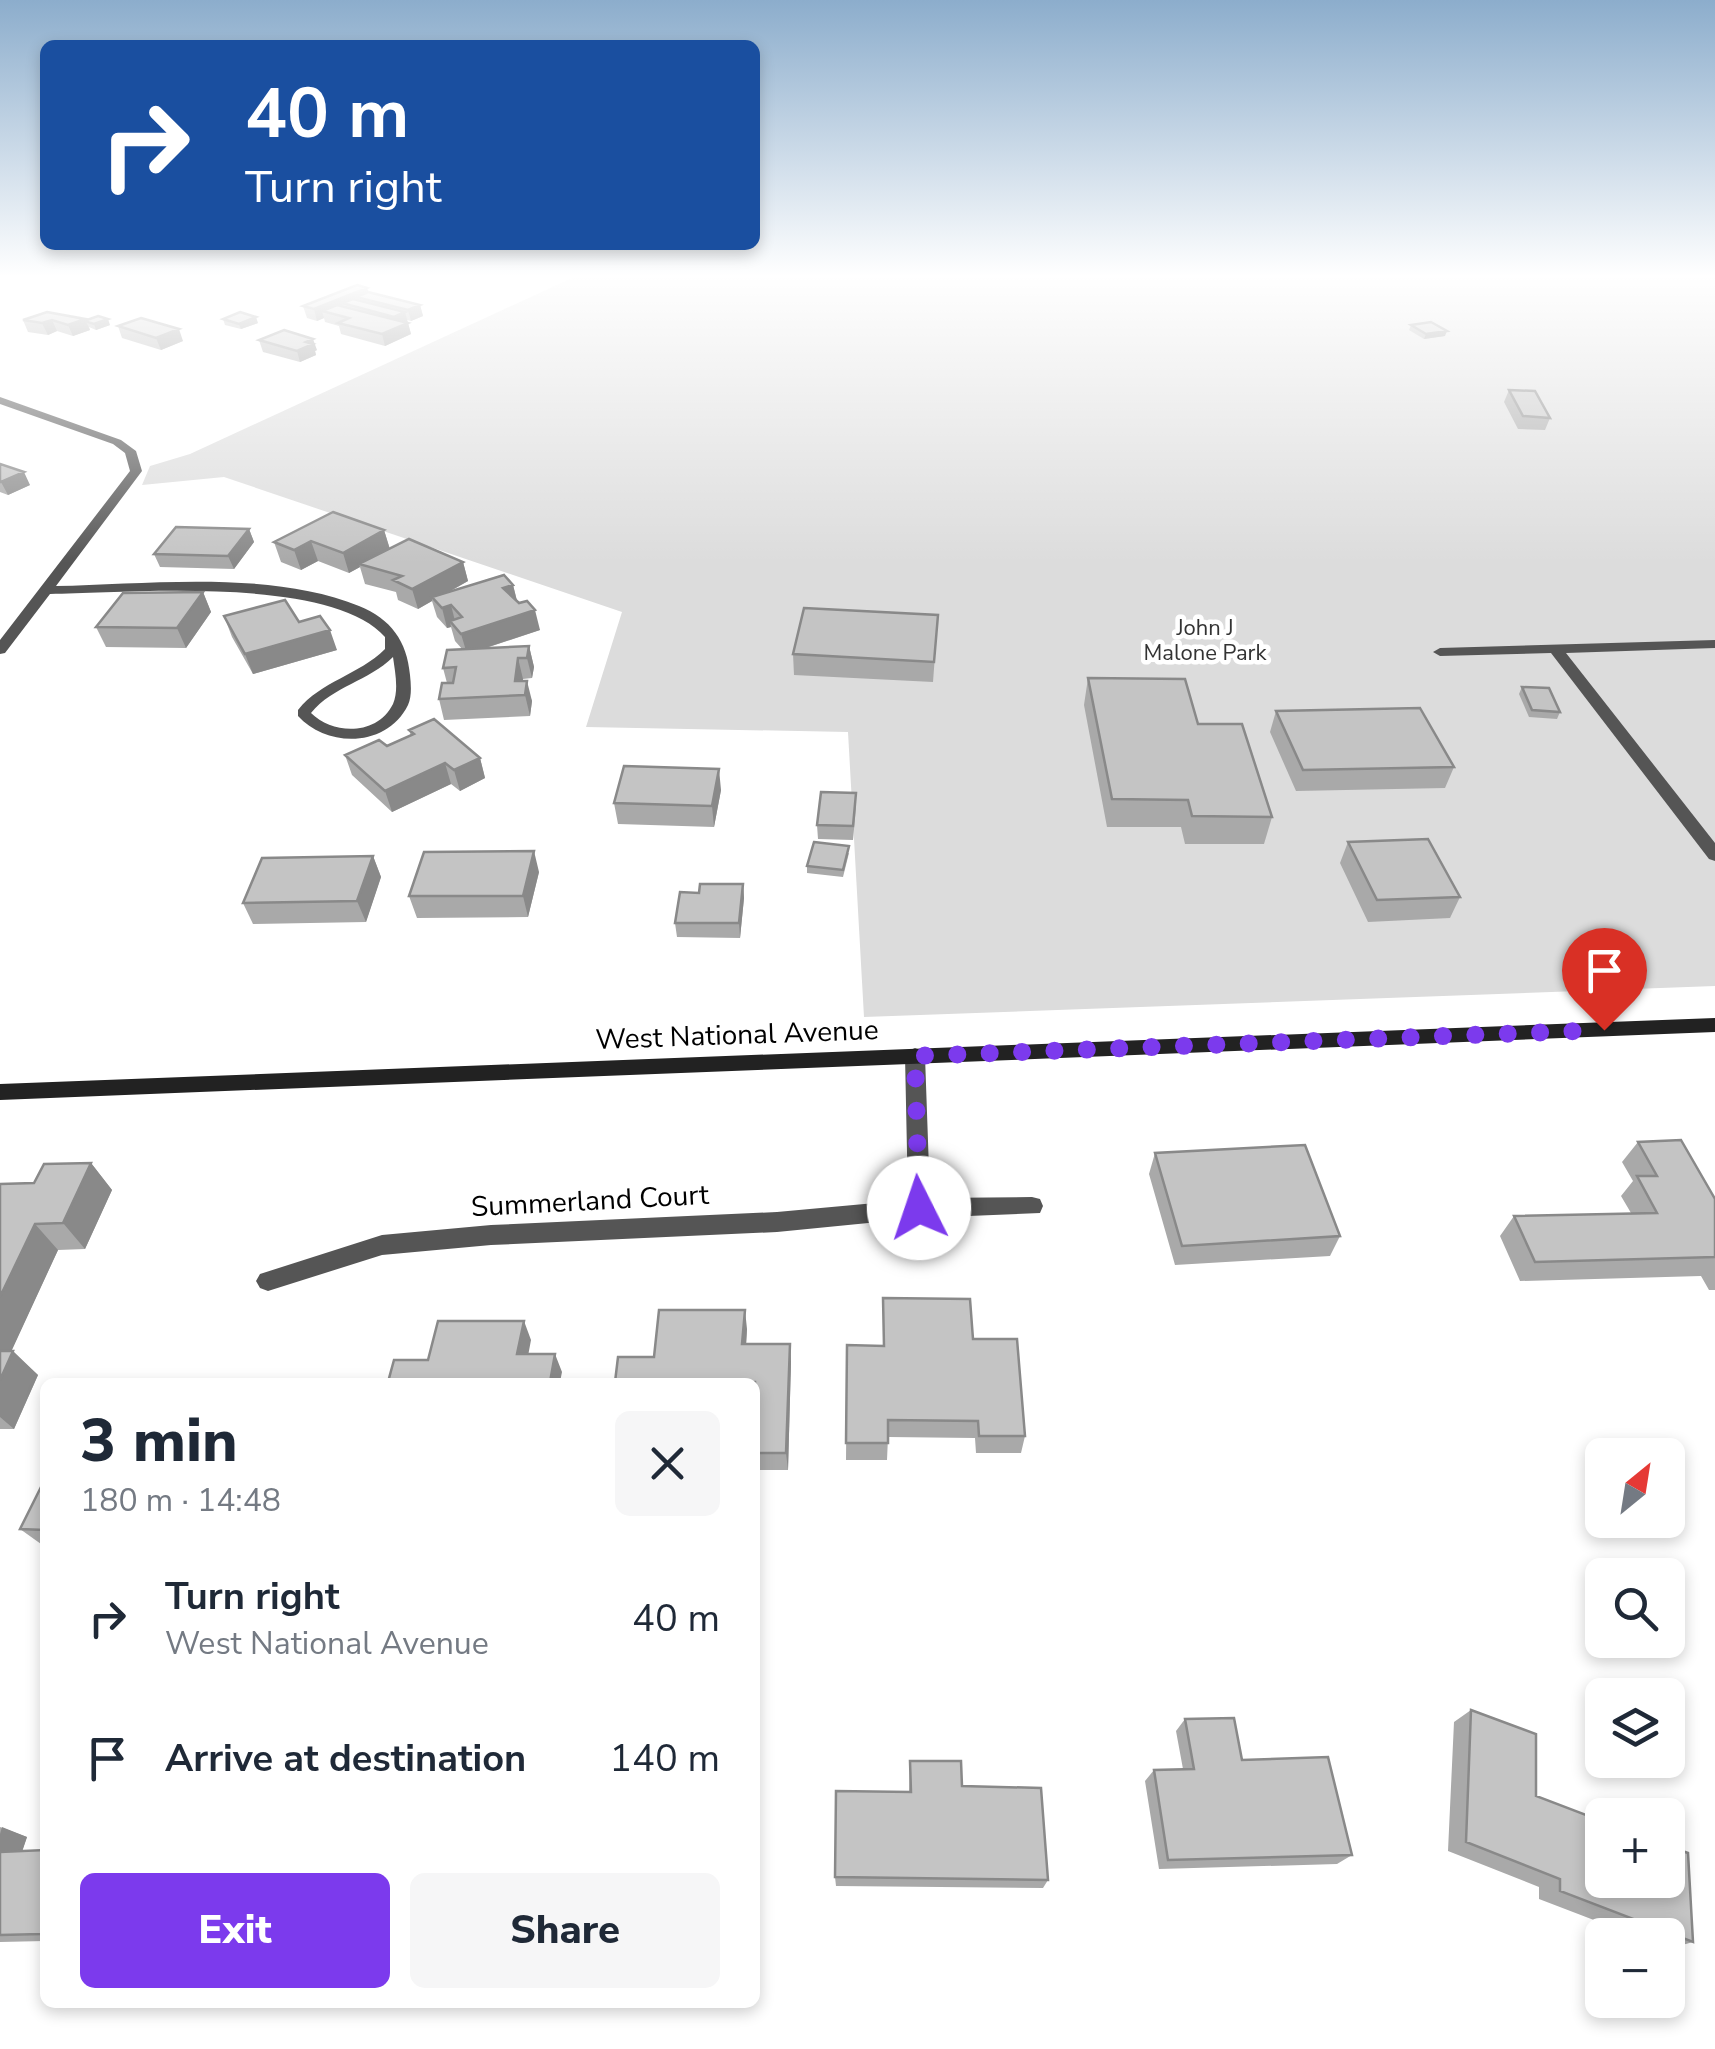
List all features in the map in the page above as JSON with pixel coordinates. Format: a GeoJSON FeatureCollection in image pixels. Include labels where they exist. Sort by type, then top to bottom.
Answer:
{"type":"FeatureCollection","features":[{"type":"Feature","properties":{"kind":"main road","name":"West National Avenue"},"geometry":{"type":"LineString","coordinates":[[0,1092],[1715,1025]]}},
{"type":"Feature","properties":{"kind":"street"},"geometry":{"type":"LineString","coordinates":[[0,400],[117,442],[130,451],[136,471],[0,650]]}},
{"type":"Feature","properties":{"kind":"street"},"geometry":{"type":"LineString","coordinates":[[46,590],[268,589],[343,608],[384,627],[401,653],[404,689],[400,708],[373,728],[341,735],[326,731],[304,712],[309,703],[383,661],[392,650],[391,638]]}},
{"type":"Feature","properties":{"kind":"street"},"geometry":{"type":"LineString","coordinates":[[1440,652],[1715,644]]}},
{"type":"Feature","properties":{"kind":"street"},"geometry":{"type":"LineString","coordinates":[[1555,649],[1715,854]]}},
{"type":"Feature","properties":{"kind":"street"},"geometry":{"type":"LineString","coordinates":[[915,1056],[919,1208]]}},
{"type":"Feature","properties":{"kind":"street","name":"Summerland Court"},"geometry":{"type":"LineString","coordinates":[[268,1280],[382,1245],[491,1235],[777,1222],[919,1208],[1032,1206]]}},
{"type":"Feature","properties":{"kind":"green space","name":"John J Malone Park"},"geometry":{"type":"Polygon","coordinates":[[[367,373],[1715,373],[1715,986],[864,1017],[848,732],[586,727],[622,612],[224,477],[142,485],[150,466],[190,454],[367,373]]]}},
{"type":"Feature","properties":{"kind":"building"},"geometry":{"type":"Polygon","coordinates":[[[1509,390],[1535,391],[1550,418],[1523,416],[1509,390]]]}},
{"type":"Feature","properties":{"kind":"building"},"geometry":{"type":"Polygon","coordinates":[[[0,464],[24,472],[0,482],[0,464]]]}},
{"type":"Feature","properties":{"kind":"building"},"geometry":{"type":"Polygon","coordinates":[[[333,512],[384,530],[343,553],[311,541],[294,550],[274,542],[333,512]]]}},
{"type":"Feature","properties":{"kind":"building"},"geometry":{"type":"Polygon","coordinates":[[[176,527],[249,529],[228,556],[154,554],[176,527]]]}},
{"type":"Feature","properties":{"kind":"building"},"geometry":{"type":"Polygon","coordinates":[[[409,539],[463,562],[412,589],[393,580],[402,576],[359,564],[409,539]]]}},
{"type":"Feature","properties":{"kind":"building"},"geometry":{"type":"Polygon","coordinates":[[[504,575],[513,585],[503,588],[519,603],[527,601],[535,610],[461,634],[450,621],[462,617],[451,605],[442,608],[432,597],[504,575]]]}},
{"type":"Feature","properties":{"kind":"building"},"geometry":{"type":"Polygon","coordinates":[[[203,592],[177,628],[96,627],[123,593],[203,592]]]}},
{"type":"Feature","properties":{"kind":"building"},"geometry":{"type":"Polygon","coordinates":[[[285,600],[299,622],[320,616],[330,630],[245,654],[224,616],[285,600]]]}},
{"type":"Feature","properties":{"kind":"building"},"geometry":{"type":"Polygon","coordinates":[[[804,608],[938,615],[934,662],[793,654],[804,608]]]}},
{"type":"Feature","properties":{"kind":"building"},"geometry":{"type":"Polygon","coordinates":[[[529,646],[527,658],[518,658],[515,681],[527,681],[525,695],[439,699],[442,683],[453,683],[456,667],[443,668],[447,650],[529,646]]]}},
{"type":"Feature","properties":{"kind":"building"},"geometry":{"type":"Polygon","coordinates":[[[1088,678],[1185,679],[1198,724],[1242,724],[1272,817],[1192,816],[1188,800],[1112,799],[1088,678]]]}},
{"type":"Feature","properties":{"kind":"building"},"geometry":{"type":"Polygon","coordinates":[[[1522,687],[1549,688],[1560,712],[1532,710],[1522,687]]]}},
{"type":"Feature","properties":{"kind":"building"},"geometry":{"type":"Polygon","coordinates":[[[1420,708],[1454,767],[1303,770],[1276,711],[1420,708]]]}},
{"type":"Feature","properties":{"kind":"building"},"geometry":{"type":"Polygon","coordinates":[[[434,719],[480,758],[454,770],[445,763],[385,791],[345,755],[379,740],[387,746],[414,734],[409,730],[434,719]]]}},
{"type":"Feature","properties":{"kind":"building"},"geometry":{"type":"Polygon","coordinates":[[[624,766],[719,769],[712,806],[614,803],[624,766]]]}},
{"type":"Feature","properties":{"kind":"building"},"geometry":{"type":"Polygon","coordinates":[[[821,792],[856,793],[853,826],[817,825],[821,792]]]}},
{"type":"Feature","properties":{"kind":"building"},"geometry":{"type":"Polygon","coordinates":[[[1428,839],[1460,897],[1377,900],[1348,842],[1428,839]]]}},
{"type":"Feature","properties":{"kind":"building"},"geometry":{"type":"Polygon","coordinates":[[[814,842],[849,846],[843,870],[807,866],[814,842]]]}},
{"type":"Feature","properties":{"kind":"building"},"geometry":{"type":"Polygon","coordinates":[[[534,851],[523,896],[409,896],[424,852],[534,851]]]}},
{"type":"Feature","properties":{"kind":"building"},"geometry":{"type":"Polygon","coordinates":[[[373,856],[357,901],[243,903],[262,858],[373,856]]]}},
{"type":"Feature","properties":{"kind":"building"},"geometry":{"type":"Polygon","coordinates":[[[700,884],[743,884],[739,923],[675,923],[680,892],[699,893],[700,884]]]}},
{"type":"Feature","properties":{"kind":"building"},"geometry":{"type":"Polygon","coordinates":[[[1681,1140],[1715,1199],[1715,1257],[1535,1262],[1514,1216],[1657,1213],[1637,1176],[1657,1176],[1638,1142],[1681,1140]]]}},
{"type":"Feature","properties":{"kind":"building"},"geometry":{"type":"Polygon","coordinates":[[[1305,1145],[1340,1236],[1182,1246],[1155,1153],[1305,1145]]]}},
{"type":"Feature","properties":{"kind":"building"},"geometry":{"type":"Polygon","coordinates":[[[91,1163],[63,1223],[35,1224],[0,1297],[0,1184],[34,1183],[44,1164],[91,1163]]]}},
{"type":"Feature","properties":{"kind":"building"},"geometry":{"type":"Polygon","coordinates":[[[883,1298],[970,1299],[973,1339],[1017,1339],[1025,1436],[979,1436],[978,1421],[888,1420],[888,1443],[846,1443],[847,1345],[884,1346],[883,1298]]]}},
{"type":"Feature","properties":{"kind":"building"},"geometry":{"type":"Polygon","coordinates":[[[659,1310],[745,1310],[742,1344],[790,1344],[786,1453],[760,1453],[760,1378],[615,1378],[618,1357],[654,1357],[659,1310]]]}},
{"type":"Feature","properties":{"kind":"building"},"geometry":{"type":"Polygon","coordinates":[[[438,1321],[524,1321],[517,1354],[555,1354],[551,1378],[389,1378],[394,1360],[428,1360],[438,1321]]]}},
{"type":"Feature","properties":{"kind":"building"},"geometry":{"type":"Polygon","coordinates":[[[0,1351],[13,1351],[0,1380],[0,1351]]]}},
{"type":"Feature","properties":{"kind":"building"},"geometry":{"type":"Polygon","coordinates":[[[40,1489],[40,1530],[20,1529],[40,1489]]]}},
{"type":"Feature","properties":{"kind":"building"},"geometry":{"type":"Polygon","coordinates":[[[1471,1710],[1536,1734],[1536,1796],[1585,1815],[1585,1898],[1685,1898],[1685,1852],[1688,1853],[1693,1942],[1685,1939],[1685,1918],[1630,1918],[1560,1891],[1560,1879],[1466,1842],[1471,1710]]]}},
{"type":"Feature","properties":{"kind":"building"},"geometry":{"type":"Polygon","coordinates":[[[1234,1718],[1242,1760],[1328,1757],[1352,1855],[1168,1860],[1154,1770],[1194,1769],[1185,1719],[1234,1718]]]}},
{"type":"Feature","properties":{"kind":"building"},"geometry":{"type":"Polygon","coordinates":[[[910,1761],[961,1761],[962,1786],[1041,1788],[1048,1880],[835,1877],[836,1791],[911,1792],[910,1761]]]}},
{"type":"Feature","properties":{"kind":"building"},"geometry":{"type":"Polygon","coordinates":[[[40,1850],[40,1934],[0,1935],[0,1852],[40,1850]]]}},
{"type":"Feature","properties":{"kind":"route"},"geometry":{"type":"LineString","coordinates":[[919,1208],[915,1056],[1604,1030]]}}]}
